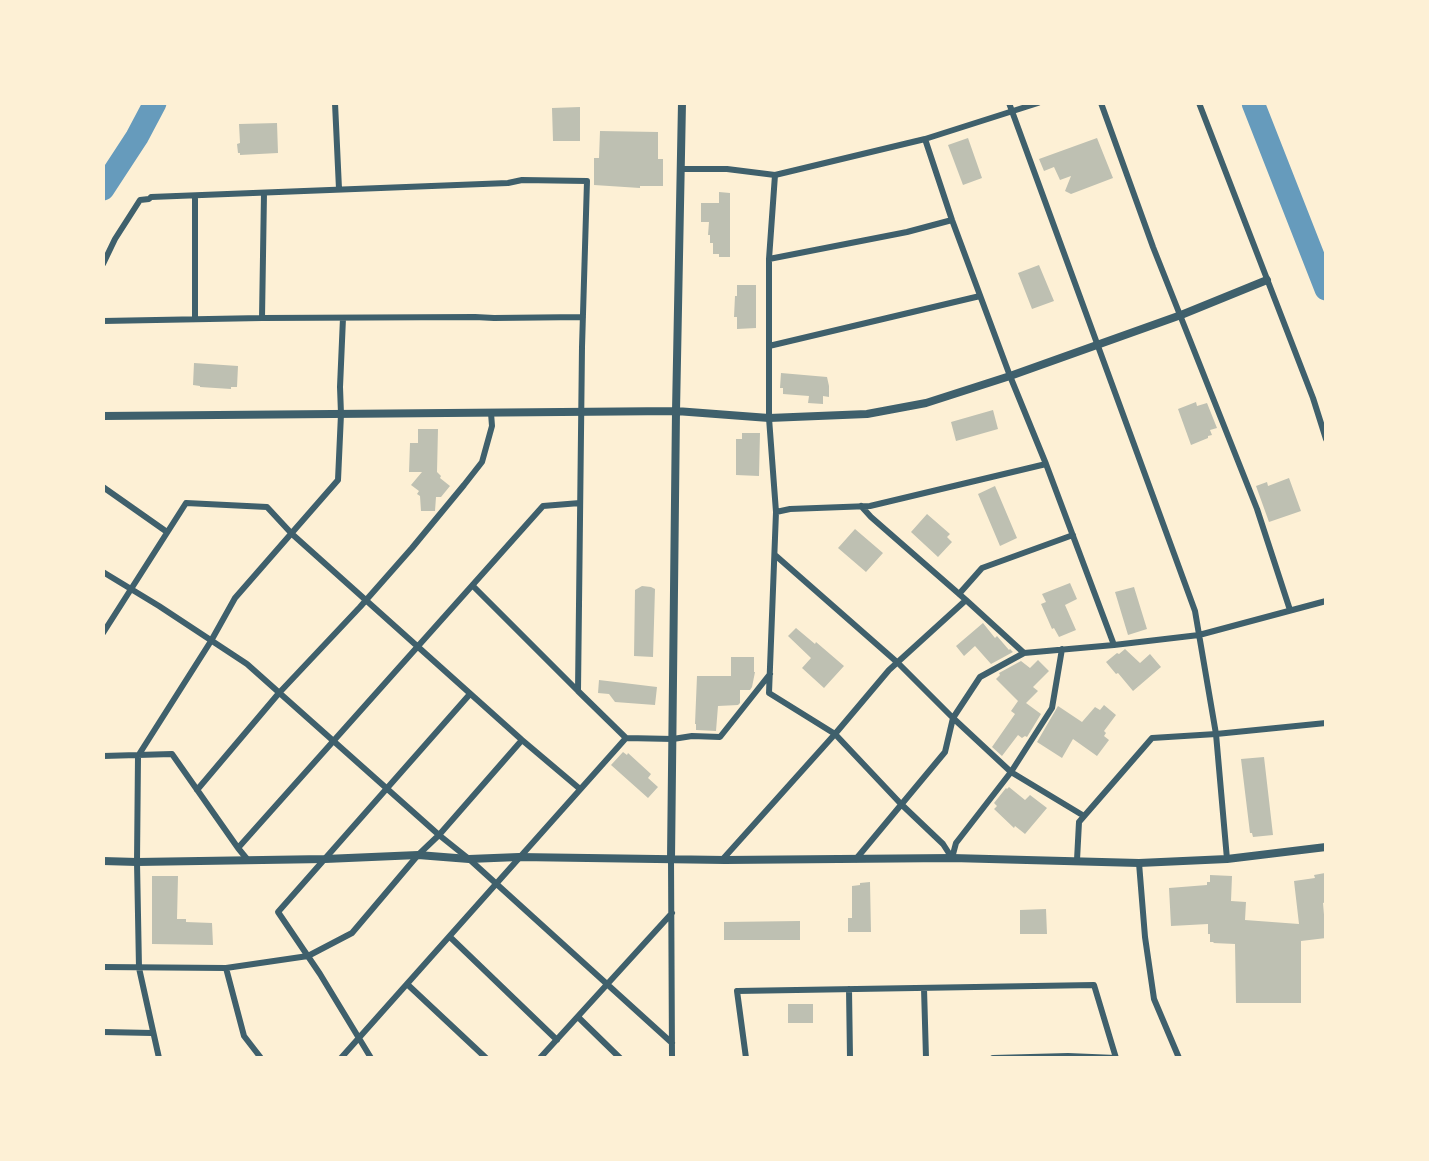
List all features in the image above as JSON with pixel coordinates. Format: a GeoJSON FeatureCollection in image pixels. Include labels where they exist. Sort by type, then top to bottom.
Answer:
{"type":"FeatureCollection","features":[{"type":"Feature","properties":{"kind":"street"},"geometry":{"type":"LineString","coordinates":[[335,103],[339,189]]}},
{"type":"Feature","properties":{"kind":"street"},"geometry":{"type":"LineString","coordinates":[[672,1058],[671,859],[682,103]]}},
{"type":"Feature","properties":{"kind":"street"},"geometry":{"type":"LineString","coordinates":[[1009,103],[1195,611],[1216,734],[1227,859]]}},
{"type":"Feature","properties":{"kind":"street"},"geometry":{"type":"LineString","coordinates":[[680,169],[727,169],[775,175],[925,139],[1038,103]]}},
{"type":"Feature","properties":{"kind":"street"},"geometry":{"type":"LineString","coordinates":[[1101,103],[1153,247],[1257,509],[1290,610]]}},
{"type":"Feature","properties":{"kind":"street"},"geometry":{"type":"LineString","coordinates":[[1199,103],[1313,398],[1326,439]]}},
{"type":"Feature","properties":{"kind":"street"},"geometry":{"type":"LineString","coordinates":[[925,139],[1010,376],[1114,645]]}},
{"type":"Feature","properties":{"kind":"street"},"geometry":{"type":"LineString","coordinates":[[775,175],[769,259],[769,418],[776,512],[769,693],[835,734],[943,844],[952,858]]}},
{"type":"Feature","properties":{"kind":"street"},"geometry":{"type":"LineString","coordinates":[[103,264],[139,200],[151,197],[508,183],[522,180],[587,181],[578,691]]}},
{"type":"Feature","properties":{"kind":"street"},"geometry":{"type":"LineString","coordinates":[[262,318],[264,193]]}},
{"type":"Feature","properties":{"kind":"street"},"geometry":{"type":"LineString","coordinates":[[195,195],[195,319]]}},
{"type":"Feature","properties":{"kind":"street"},"geometry":{"type":"LineString","coordinates":[[769,259],[907,232],[952,220]]}},
{"type":"Feature","properties":{"kind":"street"},"geometry":{"type":"LineString","coordinates":[[103,416],[676,411],[769,418],[867,414],[926,403],[1010,376],[1181,315],[1267,280]]}},
{"type":"Feature","properties":{"kind":"street"},"geometry":{"type":"LineString","coordinates":[[769,346],[981,296]]}},
{"type":"Feature","properties":{"kind":"street"},"geometry":{"type":"LineString","coordinates":[[103,321],[583,317]]}},
{"type":"Feature","properties":{"kind":"street"},"geometry":{"type":"LineString","coordinates":[[159,1058],[139,968],[138,756],[235,598],[338,480],[343,318]]}},
{"type":"Feature","properties":{"kind":"street"},"geometry":{"type":"LineString","coordinates":[[197,790],[279,693],[367,600],[482,462],[492,426],[491,413]]}},
{"type":"Feature","properties":{"kind":"street"},"geometry":{"type":"LineString","coordinates":[[776,512],[790,509],[870,506],[1046,464]]}},
{"type":"Feature","properties":{"kind":"street"},"geometry":{"type":"LineString","coordinates":[[103,487],[167,532]]}},
{"type":"Feature","properties":{"kind":"street"},"geometry":{"type":"LineString","coordinates":[[103,633],[186,503],[267,507],[292,534],[580,789]]}},
{"type":"Feature","properties":{"kind":"street"},"geometry":{"type":"LineString","coordinates":[[238,848],[543,506],[580,503]]}},
{"type":"Feature","properties":{"kind":"street"},"geometry":{"type":"LineString","coordinates":[[861,506],[1024,653]]}},
{"type":"Feature","properties":{"kind":"street"},"geometry":{"type":"LineString","coordinates":[[959,594],[982,568],[1073,535]]}},
{"type":"Feature","properties":{"kind":"street"},"geometry":{"type":"LineString","coordinates":[[775,555],[898,663],[1011,772],[1084,816]]}},
{"type":"Feature","properties":{"kind":"street"},"geometry":{"type":"LineString","coordinates":[[103,572],[247,664],[469,859],[672,1043]]}},
{"type":"Feature","properties":{"kind":"street"},"geometry":{"type":"LineString","coordinates":[[473,586],[626,738],[720,737],[770,674]]}},
{"type":"Feature","properties":{"kind":"street"},"geometry":{"type":"LineString","coordinates":[[722,860],[889,670],[966,600]]}},
{"type":"Feature","properties":{"kind":"street"},"geometry":{"type":"LineString","coordinates":[[856,859],[945,752],[953,718],[980,677],[1024,653],[1199,635],[1326,601]]}},
{"type":"Feature","properties":{"kind":"street"},"geometry":{"type":"LineString","coordinates":[[952,858],[956,843],[1011,772],[1052,708],[1062,649]]}},
{"type":"Feature","properties":{"kind":"street"},"geometry":{"type":"LineString","coordinates":[[371,1058],[278,912],[470,694]]}},
{"type":"Feature","properties":{"kind":"street"},"geometry":{"type":"LineString","coordinates":[[1077,860],[1079,822],[1152,738],[1326,723]]}},
{"type":"Feature","properties":{"kind":"street"},"geometry":{"type":"LineString","coordinates":[[341,1058],[626,738]]}},
{"type":"Feature","properties":{"kind":"street"},"geometry":{"type":"LineString","coordinates":[[103,967],[226,968],[308,956],[352,933],[522,740]]}},
{"type":"Feature","properties":{"kind":"street"},"geometry":{"type":"LineString","coordinates":[[103,756],[172,754],[247,859]]}},
{"type":"Feature","properties":{"kind":"street"},"geometry":{"type":"LineString","coordinates":[[103,861],[325,859],[418,855],[469,859],[952,858],[1139,863],[1227,859],[1326,847]]}},
{"type":"Feature","properties":{"kind":"street"},"geometry":{"type":"LineString","coordinates":[[1139,863],[1145,937],[1154,999],[1179,1058]]}},
{"type":"Feature","properties":{"kind":"street"},"geometry":{"type":"LineString","coordinates":[[540,1058],[672,913]]}},
{"type":"Feature","properties":{"kind":"street"},"geometry":{"type":"LineString","coordinates":[[450,937],[557,1040]]}},
{"type":"Feature","properties":{"kind":"street"},"geometry":{"type":"LineString","coordinates":[[226,968],[244,1035],[261,1058]]}},
{"type":"Feature","properties":{"kind":"street"},"geometry":{"type":"LineString","coordinates":[[407,984],[486,1058]]}},
{"type":"Feature","properties":{"kind":"street"},"geometry":{"type":"LineString","coordinates":[[746,1058],[737,991],[1094,985],[1116,1058],[993,1058]]}},
{"type":"Feature","properties":{"kind":"street"},"geometry":{"type":"LineString","coordinates":[[924,988],[926,1058]]}},
{"type":"Feature","properties":{"kind":"street"},"geometry":{"type":"LineString","coordinates":[[849,989],[850,1058]]}},
{"type":"Feature","properties":{"kind":"street"},"geometry":{"type":"LineString","coordinates":[[578,1017],[620,1058]]}},
{"type":"Feature","properties":{"kind":"street"},"geometry":{"type":"LineString","coordinates":[[103,1032],[152,1033]]}},
{"type":"Feature","properties":{"kind":"building"},"geometry":{"type":"Polygon","coordinates":[[[580,107],[580,141],[553,141],[552,108],[580,107]]]}},
{"type":"Feature","properties":{"kind":"building"},"geometry":{"type":"Polygon","coordinates":[[[277,123],[278,153],[238,153],[239,124],[277,123]]]}},
{"type":"Feature","properties":{"kind":"building"},"geometry":{"type":"Polygon","coordinates":[[[600,131],[658,132],[658,159],[663,159],[663,186],[640,188],[594,185],[594,158],[599,158],[600,131]]]}},
{"type":"Feature","properties":{"kind":"building"},"geometry":{"type":"Polygon","coordinates":[[[968,138],[982,178],[963,185],[948,145],[968,138]]]}},
{"type":"Feature","properties":{"kind":"building"},"geometry":{"type":"Polygon","coordinates":[[[1097,138],[1113,178],[1071,194],[1065,191],[1071,176],[1060,180],[1054,167],[1044,171],[1039,159],[1097,138]]]}},
{"type":"Feature","properties":{"kind":"building"},"geometry":{"type":"Polygon","coordinates":[[[719,192],[730,193],[730,257],[713,254],[713,243],[710,243],[708,235],[709,222],[701,222],[701,203],[719,203],[719,192]]]}},
{"type":"Feature","properties":{"kind":"building"},"geometry":{"type":"Polygon","coordinates":[[[1039,265],[1054,301],[1032,309],[1018,273],[1039,265]]]}},
{"type":"Feature","properties":{"kind":"building"},"geometry":{"type":"Polygon","coordinates":[[[737,285],[756,285],[756,328],[737,329],[737,317],[734,317],[737,285]]]}},
{"type":"Feature","properties":{"kind":"building"},"geometry":{"type":"Polygon","coordinates":[[[194,363],[238,366],[237,387],[231,389],[193,385],[194,363]]]}},
{"type":"Feature","properties":{"kind":"building"},"geometry":{"type":"Polygon","coordinates":[[[781,373],[827,377],[829,397],[823,396],[823,404],[808,403],[809,396],[783,394],[783,388],[780,388],[781,373]]]}},
{"type":"Feature","properties":{"kind":"building"},"geometry":{"type":"Polygon","coordinates":[[[1196,402],[1197,406],[1207,403],[1217,428],[1210,430],[1212,435],[1208,438],[1191,445],[1178,409],[1196,402]]]}},
{"type":"Feature","properties":{"kind":"building"},"geometry":{"type":"Polygon","coordinates":[[[993,410],[998,429],[956,441],[951,422],[993,410]]]}},
{"type":"Feature","properties":{"kind":"building"},"geometry":{"type":"Polygon","coordinates":[[[418,429],[438,429],[437,472],[450,486],[441,497],[436,497],[435,511],[421,511],[420,496],[417,494],[419,491],[411,485],[422,472],[409,472],[410,443],[418,443],[418,429]]]}},
{"type":"Feature","properties":{"kind":"building"},"geometry":{"type":"Polygon","coordinates":[[[742,433],[760,433],[759,476],[736,475],[736,439],[742,439],[742,433]]]}},
{"type":"Feature","properties":{"kind":"building"},"geometry":{"type":"Polygon","coordinates":[[[1289,478],[1301,511],[1269,522],[1256,486],[1267,482],[1268,486],[1289,478]]]}},
{"type":"Feature","properties":{"kind":"building"},"geometry":{"type":"Polygon","coordinates":[[[995,486],[1017,538],[1000,546],[978,494],[995,486]]]}},
{"type":"Feature","properties":{"kind":"building"},"geometry":{"type":"Polygon","coordinates":[[[927,514],[950,534],[947,537],[952,542],[938,557],[911,532],[927,514]]]}},
{"type":"Feature","properties":{"kind":"building"},"geometry":{"type":"Polygon","coordinates":[[[855,529],[883,553],[866,572],[838,548],[855,529]]]}},
{"type":"Feature","properties":{"kind":"building"},"geometry":{"type":"Polygon","coordinates":[[[1070,583],[1077,599],[1065,605],[1076,630],[1059,637],[1054,628],[1052,629],[1041,604],[1046,602],[1042,594],[1070,583]]]}},
{"type":"Feature","properties":{"kind":"building"},"geometry":{"type":"Polygon","coordinates":[[[642,586],[655,589],[653,657],[634,656],[635,590],[642,586]]]}},
{"type":"Feature","properties":{"kind":"building"},"geometry":{"type":"Polygon","coordinates":[[[1134,587],[1147,629],[1128,635],[1115,592],[1134,587]]]}},
{"type":"Feature","properties":{"kind":"building"},"geometry":{"type":"Polygon","coordinates":[[[983,623],[995,638],[997,636],[1013,652],[991,664],[975,646],[964,656],[956,646],[983,623]]]}},
{"type":"Feature","properties":{"kind":"building"},"geometry":{"type":"Polygon","coordinates":[[[796,628],[844,666],[824,688],[802,668],[811,658],[788,636],[796,628]]]}},
{"type":"Feature","properties":{"kind":"building"},"geometry":{"type":"Polygon","coordinates":[[[1125,649],[1140,663],[1150,654],[1161,667],[1133,691],[1106,662],[1125,649]]]}},
{"type":"Feature","properties":{"kind":"building"},"geometry":{"type":"Polygon","coordinates":[[[731,657],[754,657],[752,687],[750,690],[740,690],[738,705],[718,706],[716,731],[696,730],[697,676],[731,676],[731,657]]]}},
{"type":"Feature","properties":{"kind":"building"},"geometry":{"type":"Polygon","coordinates":[[[1038,660],[1049,671],[1033,687],[1038,691],[1026,703],[1041,714],[1027,737],[1018,735],[1002,756],[992,747],[1015,714],[1011,711],[1018,701],[996,679],[999,673],[1021,661],[1030,668],[1038,660]]]}},
{"type":"Feature","properties":{"kind":"building"},"geometry":{"type":"Polygon","coordinates":[[[599,680],[657,687],[655,705],[615,702],[609,694],[598,693],[599,680]]]}},
{"type":"Feature","properties":{"kind":"building"},"geometry":{"type":"Polygon","coordinates":[[[1104,705],[1116,715],[1104,731],[1104,736],[1109,740],[1097,756],[1073,739],[1062,758],[1037,742],[1058,706],[1082,722],[1095,707],[1100,710],[1104,705]]]}},
{"type":"Feature","properties":{"kind":"building"},"geometry":{"type":"Polygon","coordinates":[[[623,752],[627,755],[628,753],[651,774],[648,778],[658,787],[648,798],[611,765],[623,752]]]}},
{"type":"Feature","properties":{"kind":"building"},"geometry":{"type":"Polygon","coordinates":[[[1264,757],[1273,835],[1253,837],[1250,833],[1241,759],[1264,757]]]}},
{"type":"Feature","properties":{"kind":"building"},"geometry":{"type":"Polygon","coordinates":[[[1009,787],[1025,800],[1030,795],[1047,808],[1025,834],[1015,826],[1014,828],[994,809],[997,806],[994,803],[1009,787]]]}},
{"type":"Feature","properties":{"kind":"building"},"geometry":{"type":"Polygon","coordinates":[[[1325,873],[1326,902],[1323,903],[1326,938],[1301,941],[1301,1003],[1236,1003],[1235,944],[1210,942],[1208,924],[1171,926],[1169,888],[1207,885],[1210,875],[1232,876],[1231,901],[1246,902],[1245,920],[1299,924],[1294,881],[1315,878],[1314,875],[1325,873]]]}},
{"type":"Feature","properties":{"kind":"building"},"geometry":{"type":"Polygon","coordinates":[[[152,876],[178,876],[177,919],[212,923],[213,945],[152,944],[152,876]]]}},
{"type":"Feature","properties":{"kind":"building"},"geometry":{"type":"Polygon","coordinates":[[[870,882],[871,932],[848,932],[848,918],[852,918],[852,886],[870,882]]]}},
{"type":"Feature","properties":{"kind":"building"},"geometry":{"type":"Polygon","coordinates":[[[1046,909],[1047,934],[1020,934],[1020,910],[1046,909]]]}},
{"type":"Feature","properties":{"kind":"building"},"geometry":{"type":"Polygon","coordinates":[[[800,921],[800,940],[724,940],[724,922],[800,921]]]}},
{"type":"Feature","properties":{"kind":"building"},"geometry":{"type":"Polygon","coordinates":[[[788,1004],[813,1004],[813,1023],[788,1023],[788,1004]]]}},
{"type":"Feature","properties":{"kind":"waterway"},"geometry":{"type":"LineString","coordinates":[[103,189],[137,137],[155,103]]}},
{"type":"Feature","properties":{"kind":"waterway"},"geometry":{"type":"LineString","coordinates":[[1253,103],[1326,289]]}}]}
